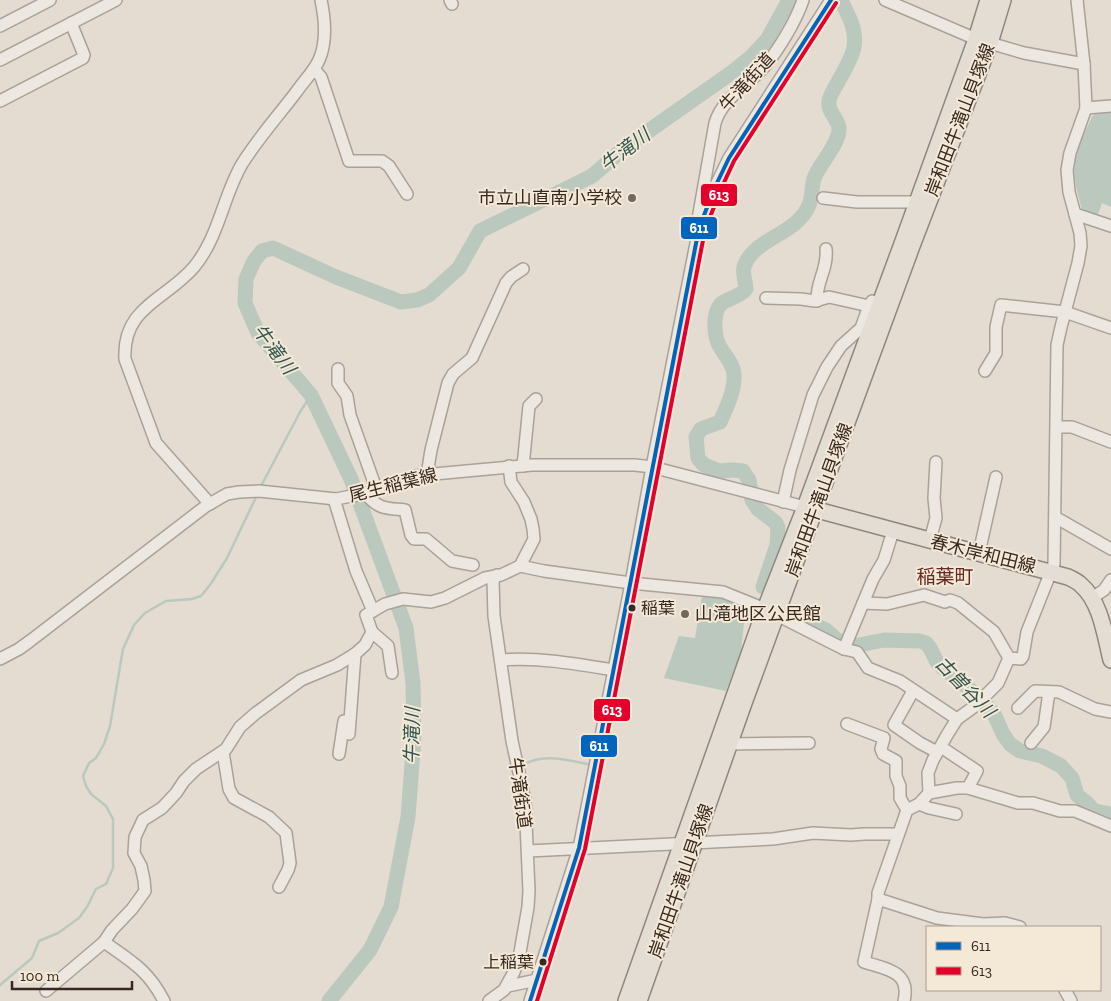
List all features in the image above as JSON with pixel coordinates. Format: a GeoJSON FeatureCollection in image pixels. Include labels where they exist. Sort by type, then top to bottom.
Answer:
{"type":"FeatureCollection","features":[{"type":"Feature","properties":{"kind":"main road","name":"岸和田牛滝山貝塚線"},"geometry":{"type":"LineString","coordinates":[[639,1001],[688,843],[771,612],[912,246],[983,41],[988,0]]}},
{"type":"Feature","properties":{"kind":"main road","name":"岸和田牛滝山貝塚線"},"geometry":{"type":"LineString","coordinates":[[810,508],[875,302],[983,41],[1003,0]]}},
{"type":"Feature","properties":{"kind":"main road","name":"春木岸和田線"},"geometry":{"type":"LineString","coordinates":[[810,508],[1068,576],[1081,585],[1092,598],[1099,614],[1111,660]]}},
{"type":"Feature","properties":{"kind":"main road","name":"岸和田牛滝山貝塚線"},"geometry":{"type":"LineString","coordinates":[[626,1001],[729,744],[771,612]]}},
{"type":"Feature","properties":{"kind":"street"},"geometry":{"type":"LineString","coordinates":[[0,60],[116,0]]}},
{"type":"Feature","properties":{"kind":"street"},"geometry":{"type":"LineString","coordinates":[[210,504],[156,443],[125,359],[124,346],[134,320],[145,308],[178,283],[194,268],[211,239],[241,165],[314,69],[322,50],[324,30],[321,0]]}},
{"type":"Feature","properties":{"kind":"street","name":"牛滝街道"},"geometry":{"type":"LineString","coordinates":[[530,1001],[579,848],[632,583],[652,467],[699,228],[697,215],[710,184],[715,124],[720,110],[731,97],[765,66],[791,26],[803,0]]}},
{"type":"Feature","properties":{"kind":"street"},"geometry":{"type":"LineString","coordinates":[[710,184],[729,158],[830,0]]}},
{"type":"Feature","properties":{"kind":"street"},"geometry":{"type":"LineString","coordinates":[[885,0],[983,41],[1024,53],[1084,64]]}},
{"type":"Feature","properties":{"kind":"street"},"geometry":{"type":"LineString","coordinates":[[1009,658],[1021,659],[1023,656],[1027,632],[1054,564],[1057,345],[1074,283],[1081,246],[1080,233],[1069,192],[1066,170],[1086,108],[1084,64],[1077,0]]}},
{"type":"Feature","properties":{"kind":"street"},"geometry":{"type":"LineString","coordinates":[[0,12],[3,25],[45,1]]}},
{"type":"Feature","properties":{"kind":"street"},"geometry":{"type":"LineString","coordinates":[[0,101],[83,58],[84,55],[71,23]]}},
{"type":"Feature","properties":{"kind":"street"},"geometry":{"type":"LineString","coordinates":[[314,69],[321,77],[349,161],[382,161],[389,166],[407,194]]}},
{"type":"Feature","properties":{"kind":"street"},"geometry":{"type":"LineString","coordinates":[[1086,108],[1111,106]]}},
{"type":"Feature","properties":{"kind":"street"},"geometry":{"type":"LineString","coordinates":[[824,198],[858,202],[916,202]]}},
{"type":"Feature","properties":{"kind":"street"},"geometry":{"type":"LineString","coordinates":[[1075,214],[1111,226]]}},
{"type":"Feature","properties":{"kind":"street"},"geometry":{"type":"LineString","coordinates":[[817,301],[818,287],[827,260],[826,249]]}},
{"type":"Feature","properties":{"kind":"street"},"geometry":{"type":"LineString","coordinates":[[428,474],[431,450],[448,383],[453,374],[472,358],[506,282],[510,277],[523,269]]}},
{"type":"Feature","properties":{"kind":"street"},"geometry":{"type":"LineString","coordinates":[[766,298],[817,301],[829,297],[875,302],[861,328],[841,346],[826,367],[813,395],[790,470],[783,502]]}},
{"type":"Feature","properties":{"kind":"street"},"geometry":{"type":"LineString","coordinates":[[985,371],[996,353],[996,327],[1002,305],[1065,312],[1111,328]]}},
{"type":"Feature","properties":{"kind":"street"},"geometry":{"type":"LineString","coordinates":[[338,369],[338,383],[347,396],[373,503],[382,507],[405,510],[411,535],[414,539],[426,540],[452,560],[473,565]]}},
{"type":"Feature","properties":{"kind":"street"},"geometry":{"type":"LineString","coordinates":[[523,466],[530,406],[536,399]]}},
{"type":"Feature","properties":{"kind":"street"},"geometry":{"type":"LineString","coordinates":[[1057,426],[1072,427],[1111,442]]}},
{"type":"Feature","properties":{"kind":"street"},"geometry":{"type":"LineString","coordinates":[[930,540],[936,518],[934,498],[936,462]]}},
{"type":"Feature","properties":{"kind":"street","name":"尾生稲葉線"},"geometry":{"type":"LineString","coordinates":[[0,659],[25,645],[210,504],[228,494],[259,491],[335,499],[371,492],[415,476],[428,474],[509,466],[580,464],[652,467],[810,508]]}},
{"type":"Feature","properties":{"kind":"street"},"geometry":{"type":"LineString","coordinates":[[509,466],[511,482],[524,502],[533,529],[534,539],[520,566]]}},
{"type":"Feature","properties":{"kind":"street"},"geometry":{"type":"LineString","coordinates":[[979,553],[996,477]]}},
{"type":"Feature","properties":{"kind":"street"},"geometry":{"type":"LineString","coordinates":[[335,499],[356,571],[373,611]]}},
{"type":"Feature","properties":{"kind":"street"},"geometry":{"type":"LineString","coordinates":[[1055,517],[1111,549]]}},
{"type":"Feature","properties":{"kind":"street"},"geometry":{"type":"LineString","coordinates":[[844,649],[872,578],[884,560],[893,531]]}},
{"type":"Feature","properties":{"kind":"street"},"geometry":{"type":"LineString","coordinates":[[392,673],[388,646],[372,632],[366,615],[385,604],[403,599],[431,602],[445,598],[486,578],[497,576],[520,566],[632,583],[724,592],[771,612],[844,649],[858,652],[868,668],[900,681],[957,719]]}},
{"type":"Feature","properties":{"kind":"street","name":"牛滝街道"},"geometry":{"type":"LineString","coordinates":[[497,576],[493,580],[494,616],[512,741],[525,800],[528,851],[528,907],[519,958],[508,986]]}},
{"type":"Feature","properties":{"kind":"street"},"geometry":{"type":"LineString","coordinates":[[1092,598],[1104,590],[1111,580]]}},
{"type":"Feature","properties":{"kind":"street"},"geometry":{"type":"LineString","coordinates":[[863,603],[887,604],[924,595],[945,602],[950,600],[958,603],[994,632],[1009,658]]}},
{"type":"Feature","properties":{"kind":"street"},"geometry":{"type":"LineString","coordinates":[[46,992],[104,942],[145,891],[141,866],[134,853],[135,837],[143,820],[162,808],[196,769],[223,752],[240,727],[272,700],[301,680],[337,666],[355,654],[365,645],[372,632]]}},
{"type":"Feature","properties":{"kind":"street"},"geometry":{"type":"LineString","coordinates":[[349,734],[355,654]]}},
{"type":"Feature","properties":{"kind":"street"},"geometry":{"type":"LineString","coordinates":[[929,794],[928,773],[939,749],[957,719],[980,701],[998,683],[1009,658]]}},
{"type":"Feature","properties":{"kind":"street"},"geometry":{"type":"LineString","coordinates":[[501,660],[558,661],[614,670]]}},
{"type":"Feature","properties":{"kind":"street"},"geometry":{"type":"LineString","coordinates":[[913,691],[894,725],[920,742],[939,749],[977,771],[968,788]]}},
{"type":"Feature","properties":{"kind":"street"},"geometry":{"type":"LineString","coordinates":[[1018,708],[1035,691],[1058,692],[1095,709],[1111,712]]}},
{"type":"Feature","properties":{"kind":"street"},"geometry":{"type":"LineString","coordinates":[[1031,743],[1044,727],[1049,692]]}},
{"type":"Feature","properties":{"kind":"street"},"geometry":{"type":"LineString","coordinates":[[339,754],[344,717],[351,713]]}},
{"type":"Feature","properties":{"kind":"street"},"geometry":{"type":"LineString","coordinates":[[847,724],[884,738],[880,750],[883,754],[896,761],[896,776],[900,786],[900,798],[906,810]]}},
{"type":"Feature","properties":{"kind":"street"},"geometry":{"type":"LineString","coordinates":[[729,744],[809,743]]}},
{"type":"Feature","properties":{"kind":"street"},"geometry":{"type":"LineString","coordinates":[[223,752],[229,789],[234,798],[268,817],[286,833],[290,863],[279,888]]}},
{"type":"Feature","properties":{"kind":"street"},"geometry":{"type":"LineString","coordinates":[[904,1001],[906,994],[904,981],[895,972],[864,962],[878,893],[906,810],[919,804],[929,794],[957,788],[968,788],[1018,803],[1033,803],[1060,811],[1075,811],[1111,826]]}},
{"type":"Feature","properties":{"kind":"street"},"geometry":{"type":"LineString","coordinates":[[919,804],[956,814]]}},
{"type":"Feature","properties":{"kind":"street"},"geometry":{"type":"LineString","coordinates":[[528,851],[773,838],[813,833],[851,835],[897,834]]}},
{"type":"Feature","properties":{"kind":"street"},"geometry":{"type":"LineString","coordinates":[[878,899],[937,918],[983,924],[1005,923],[1016,926]]}},
{"type":"Feature","properties":{"kind":"street"},"geometry":{"type":"LineString","coordinates":[[104,942],[144,971],[152,979],[164,1001]]}},
{"type":"Feature","properties":{"kind":"street"},"geometry":{"type":"LineString","coordinates":[[489,1001],[508,986],[537,980]]}},
{"type":"Feature","properties":{"kind":"shaded area"},"geometry":{"type":"Polygon","coordinates":[[[1111,110],[1111,207],[1102,203],[1097,217],[1083,212],[1074,173],[1075,163],[1080,143],[1092,117],[1095,114],[1111,110]]]}},
{"type":"Feature","properties":{"kind":"shaded area"},"geometry":{"type":"Polygon","coordinates":[[[702,596],[727,598],[746,605],[741,651],[726,691],[664,678],[679,636],[695,638],[702,596]]]}},
{"type":"Feature","properties":{"kind":"waterway","name":"牛滝川"},"geometry":{"type":"LineString","coordinates":[[329,1001],[370,950],[391,907],[408,817],[414,737],[413,683],[406,628],[351,479],[311,395],[258,333],[245,303],[246,279],[254,261],[262,251],[273,248],[336,277],[401,302],[417,300],[429,295],[459,268],[480,231],[592,176],[623,149],[731,73],[752,56],[767,40],[789,0]]}},
{"type":"Feature","properties":{"kind":"waterway","name":"古曽谷川"},"geometry":{"type":"LineString","coordinates":[[763,587],[777,545],[778,528],[776,523],[758,509],[752,500],[749,480],[743,471],[719,471],[704,465],[698,458],[696,437],[701,429],[720,422],[732,392],[733,370],[718,343],[716,334],[715,318],[718,309],[720,305],[746,289],[744,267],[756,249],[786,230],[803,215],[810,202],[815,176],[839,134],[837,121],[830,108],[829,101],[848,64],[855,42],[853,26],[840,0]]}},
{"type":"Feature","properties":{"kind":"waterway"},"geometry":{"type":"LineString","coordinates":[[260,488],[311,395]]}},
{"type":"Feature","properties":{"kind":"waterway"},"geometry":{"type":"LineString","coordinates":[[0,985],[32,958],[39,941],[58,933],[79,918],[96,889],[106,884],[113,868],[113,819],[106,806],[91,794],[83,776],[89,763],[96,758],[104,744],[110,726],[123,649],[134,625],[145,613],[166,601],[192,599],[201,596],[227,558],[257,495]]}},
{"type":"Feature","properties":{"kind":"waterway","name":"古曽谷川"},"geometry":{"type":"LineString","coordinates":[[789,613],[826,630],[845,644],[854,646],[884,640],[920,641],[926,643],[937,662],[977,695],[994,714],[1010,744],[1020,751],[1042,756],[1061,766],[1072,778],[1077,795],[1094,811],[1111,814]]}},
{"type":"Feature","properties":{"kind":"waterway"},"geometry":{"type":"LineString","coordinates":[[521,767],[537,759],[546,758],[593,765]]}},
{"type":"Feature","properties":{"kind":"transit line","name":"611"},"geometry":{"type":"LineString","coordinates":[[530,1001],[579,848],[699,228],[729,158],[831,0]]}},
{"type":"Feature","properties":{"kind":"transit line","name":"613"},"geometry":{"type":"LineString","coordinates":[[537,1001],[585,849],[705,230],[734,161],[836,3]]}},
{"type":"Feature","properties":{"kind":"place","name":"市立山直南小学校"},"geometry":{"type":"Point","coordinates":[632,198]}},
{"type":"Feature","properties":{"kind":"place","name":"稲葉"},"geometry":{"type":"Point","coordinates":[632,608]}},
{"type":"Feature","properties":{"kind":"place","name":"山滝地区公民館"},"geometry":{"type":"Point","coordinates":[685,614]}},
{"type":"Feature","properties":{"kind":"place","name":"上稲葉"},"geometry":{"type":"Point","coordinates":[543,962]}},
{"type":"Feature","properties":{"kind":"district","name":"稲葉町"},"geometry":{"type":"Point","coordinates":[945,576]}}]}
